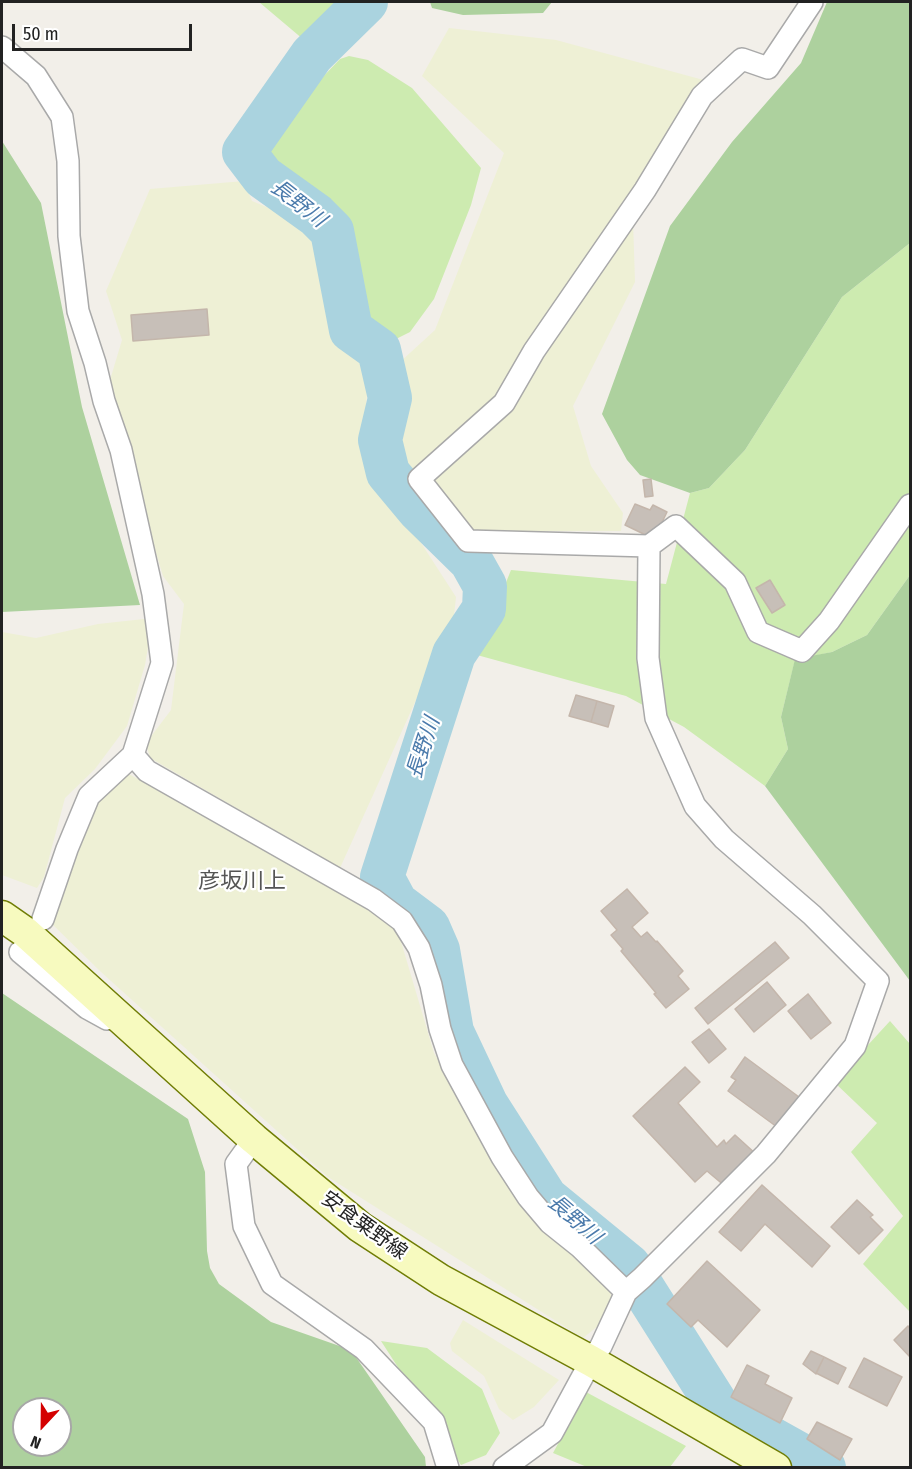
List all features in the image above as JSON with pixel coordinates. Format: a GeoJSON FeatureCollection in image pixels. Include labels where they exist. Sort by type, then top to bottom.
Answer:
{"type":"FeatureCollection","features":[{"type":"Feature","properties":{"kind":"main road","name":"安食粟野線"},"geometry":{"type":"LineString","coordinates":[[2,916],[25,932],[254,1139],[360,1227],[441,1280],[591,1361],[776,1467]]}},
{"type":"Feature","properties":{"kind":"street"},"geometry":{"type":"LineString","coordinates":[[812,2],[768,68],[742,59],[702,96],[645,190],[534,351],[504,403],[419,478],[468,541],[649,546],[676,526],[735,582],[758,632],[802,651],[829,621],[910,505]]}},
{"type":"Feature","properties":{"kind":"street"},"geometry":{"type":"LineString","coordinates":[[2,46],[36,76],[63,117],[68,161],[69,236],[78,311],[121,450],[153,594],[162,663],[133,755],[88,796],[43,919]]}},
{"type":"Feature","properties":{"kind":"street"},"geometry":{"type":"LineString","coordinates":[[504,1467],[552,1433],[634,1285],[766,1154],[855,1046],[878,981],[812,915],[724,839],[695,806],[656,718],[648,658],[649,546]]}},
{"type":"Feature","properties":{"kind":"street"},"geometry":{"type":"LineString","coordinates":[[133,755],[147,771],[374,900],[402,921],[419,948],[452,1065],[502,1157],[528,1197],[550,1223],[634,1285]]}},
{"type":"Feature","properties":{"kind":"street"},"geometry":{"type":"LineString","coordinates":[[20,952],[87,1008],[145,1041]]}},
{"type":"Feature","properties":{"kind":"street"},"geometry":{"type":"LineString","coordinates":[[254,1139],[236,1164],[244,1226],[272,1284],[364,1349],[434,1422],[448,1467]]}},
{"type":"Feature","properties":{"kind":"green space"},"geometry":{"type":"Polygon","coordinates":[[[259,2],[355,2],[304,40],[259,2]]]}},
{"type":"Feature","properties":{"kind":"green space"},"geometry":{"type":"Polygon","coordinates":[[[430,2],[552,2],[543,13],[463,15],[432,8],[430,2]]]}},
{"type":"Feature","properties":{"kind":"green space"},"geometry":{"type":"Polygon","coordinates":[[[827,2],[910,2],[910,243],[842,297],[745,450],[709,488],[690,493],[640,475],[627,460],[602,414],[670,226],[732,142],[801,63],[827,2]]]}},
{"type":"Feature","properties":{"kind":"green space"},"geometry":{"type":"Polygon","coordinates":[[[449,28],[556,40],[722,85],[633,220],[635,282],[573,406],[591,466],[623,513],[621,531],[472,531],[437,512],[394,449],[409,386],[399,363],[435,330],[504,153],[422,76],[449,28]]]}},
{"type":"Feature","properties":{"kind":"green space"},"geometry":{"type":"Polygon","coordinates":[[[349,56],[368,60],[412,88],[481,168],[471,205],[434,299],[410,332],[388,343],[360,331],[354,248],[348,229],[322,202],[290,184],[269,167],[264,150],[270,132],[340,59],[349,56]]]}},
{"type":"Feature","properties":{"kind":"green space"},"geometry":{"type":"Polygon","coordinates":[[[2,141],[41,203],[82,407],[140,605],[2,612],[2,141]]]}},
{"type":"Feature","properties":{"kind":"green space"},"geometry":{"type":"Polygon","coordinates":[[[244,181],[252,201],[286,215],[328,255],[337,272],[339,340],[356,346],[369,362],[363,453],[456,597],[454,616],[340,868],[150,758],[146,743],[171,710],[184,604],[163,576],[107,390],[122,340],[106,291],[150,189],[244,181]]]}},
{"type":"Feature","properties":{"kind":"green space"},"geometry":{"type":"Polygon","coordinates":[[[910,243],[910,575],[867,635],[832,652],[795,660],[781,717],[788,749],[765,786],[684,727],[626,696],[477,655],[511,570],[666,584],[690,493],[709,488],[745,450],[842,297],[910,243]]]}},
{"type":"Feature","properties":{"kind":"green space"},"geometry":{"type":"Polygon","coordinates":[[[910,575],[910,981],[765,786],[788,749],[781,717],[795,659],[832,652],[867,635],[910,575]]]}},
{"type":"Feature","properties":{"kind":"green space"},"geometry":{"type":"Polygon","coordinates":[[[153,618],[145,665],[127,726],[95,769],[65,798],[44,877],[37,888],[2,875],[2,632],[36,638],[98,624],[153,618]]]}},
{"type":"Feature","properties":{"kind":"green space"},"geometry":{"type":"Polygon","coordinates":[[[125,772],[374,907],[397,928],[434,1053],[525,1210],[571,1254],[608,1279],[612,1301],[598,1326],[583,1338],[328,1177],[101,972],[51,923],[88,813],[125,772]]]}},
{"type":"Feature","properties":{"kind":"green space"},"geometry":{"type":"Polygon","coordinates":[[[2,993],[188,1119],[205,1172],[207,1251],[210,1268],[219,1284],[271,1322],[351,1350],[425,1457],[426,1467],[2,1467],[2,993]]]}},
{"type":"Feature","properties":{"kind":"green space"},"geometry":{"type":"Polygon","coordinates":[[[890,1021],[910,1044],[910,1312],[863,1264],[903,1216],[851,1152],[877,1123],[834,1082],[890,1021]]]}},
{"type":"Feature","properties":{"kind":"green space"},"geometry":{"type":"Polygon","coordinates":[[[463,1320],[559,1380],[534,1407],[513,1420],[499,1409],[484,1376],[452,1351],[450,1343],[463,1320]]]}},
{"type":"Feature","properties":{"kind":"green space"},"geometry":{"type":"Polygon","coordinates":[[[381,1341],[427,1348],[482,1389],[500,1433],[486,1455],[461,1465],[381,1341]]]}},
{"type":"Feature","properties":{"kind":"green space"},"geometry":{"type":"Polygon","coordinates":[[[586,1392],[686,1446],[670,1467],[587,1467],[553,1453],[586,1392]]]}},
{"type":"Feature","properties":{"kind":"building"},"geometry":{"type":"Polygon","coordinates":[[[207,309],[209,335],[133,341],[131,315],[207,309]]]}},
{"type":"Feature","properties":{"kind":"building"},"geometry":{"type":"Polygon","coordinates":[[[651,479],[653,496],[645,497],[643,480],[651,479]]]}},
{"type":"Feature","properties":{"kind":"building"},"geometry":{"type":"Polygon","coordinates":[[[635,504],[650,510],[653,505],[667,512],[654,539],[625,525],[635,504]]]}},
{"type":"Feature","properties":{"kind":"building"},"geometry":{"type":"Polygon","coordinates":[[[770,580],[785,605],[772,613],[756,588],[770,580]]]}},
{"type":"Feature","properties":{"kind":"building"},"geometry":{"type":"Polygon","coordinates":[[[576,695],[597,701],[591,722],[569,716],[576,695]]]}},
{"type":"Feature","properties":{"kind":"building"},"geometry":{"type":"Polygon","coordinates":[[[597,701],[614,706],[608,727],[591,722],[597,701]]]}},
{"type":"Feature","properties":{"kind":"building"},"geometry":{"type":"Polygon","coordinates":[[[627,889],[648,913],[632,927],[641,937],[647,932],[657,941],[683,971],[678,976],[689,989],[666,1008],[621,951],[623,949],[611,935],[617,930],[601,911],[627,889]]]}},
{"type":"Feature","properties":{"kind":"building"},"geometry":{"type":"Polygon","coordinates":[[[775,942],[789,958],[708,1024],[695,1008],[775,942]]]}},
{"type":"Feature","properties":{"kind":"building"},"geometry":{"type":"Polygon","coordinates":[[[767,982],[786,1005],[754,1032],[735,1009],[767,982]]]}},
{"type":"Feature","properties":{"kind":"building"},"geometry":{"type":"Polygon","coordinates":[[[808,994],[831,1023],[811,1039],[788,1011],[808,994]]]}},
{"type":"Feature","properties":{"kind":"building"},"geometry":{"type":"Polygon","coordinates":[[[709,1029],[726,1049],[709,1063],[692,1042],[709,1029]]]}},
{"type":"Feature","properties":{"kind":"building"},"geometry":{"type":"Polygon","coordinates":[[[745,1057],[799,1097],[777,1127],[728,1091],[736,1080],[731,1077],[745,1057]]]}},
{"type":"Feature","properties":{"kind":"building"},"geometry":{"type":"Polygon","coordinates":[[[685,1067],[700,1082],[678,1103],[717,1147],[724,1140],[726,1144],[735,1135],[757,1155],[726,1187],[707,1171],[695,1182],[633,1116],[685,1067]]]}},
{"type":"Feature","properties":{"kind":"building"},"geometry":{"type":"Polygon","coordinates":[[[762,1185],[830,1246],[812,1267],[765,1224],[741,1251],[719,1232],[762,1185]]]}},
{"type":"Feature","properties":{"kind":"building"},"geometry":{"type":"Polygon","coordinates":[[[857,1200],[873,1215],[870,1217],[883,1230],[859,1254],[831,1227],[857,1200]]]}},
{"type":"Feature","properties":{"kind":"building"},"geometry":{"type":"Polygon","coordinates":[[[707,1261],[760,1310],[727,1347],[698,1320],[691,1327],[667,1304],[707,1261]]]}},
{"type":"Feature","properties":{"kind":"building"},"geometry":{"type":"Polygon","coordinates":[[[908,1326],[910,1329],[910,1357],[894,1340],[908,1326]]]}},
{"type":"Feature","properties":{"kind":"building"},"geometry":{"type":"Polygon","coordinates":[[[811,1351],[824,1357],[816,1374],[803,1364],[811,1351]]]}},
{"type":"Feature","properties":{"kind":"building"},"geometry":{"type":"Polygon","coordinates":[[[824,1357],[846,1368],[838,1384],[816,1373],[824,1357]]]}},
{"type":"Feature","properties":{"kind":"building"},"geometry":{"type":"Polygon","coordinates":[[[864,1358],[902,1377],[887,1406],[849,1387],[864,1358]]]}},
{"type":"Feature","properties":{"kind":"building"},"geometry":{"type":"Polygon","coordinates":[[[747,1365],[769,1376],[765,1384],[792,1398],[780,1423],[731,1397],[747,1365]]]}},
{"type":"Feature","properties":{"kind":"building"},"geometry":{"type":"Polygon","coordinates":[[[817,1422],[852,1439],[840,1460],[807,1439],[817,1422]]]}},
{"type":"Feature","properties":{"kind":"waterway","name":"長野川"},"geometry":{"type":"LineString","coordinates":[[366,2],[312,55],[244,152],[263,177],[316,215],[332,231],[351,330],[379,350],[390,398],[380,440],[388,473],[418,509],[471,561],[485,586],[484,609],[454,654],[382,877],[396,903],[428,927],[438,950],[452,1032],[486,1104],[546,1198],[629,1266],[720,1410],[824,1468]]}},
{"type":"Feature","properties":{"kind":"district","name":"彦坂川上"},"geometry":{"type":"Point","coordinates":[242,882]}}]}
